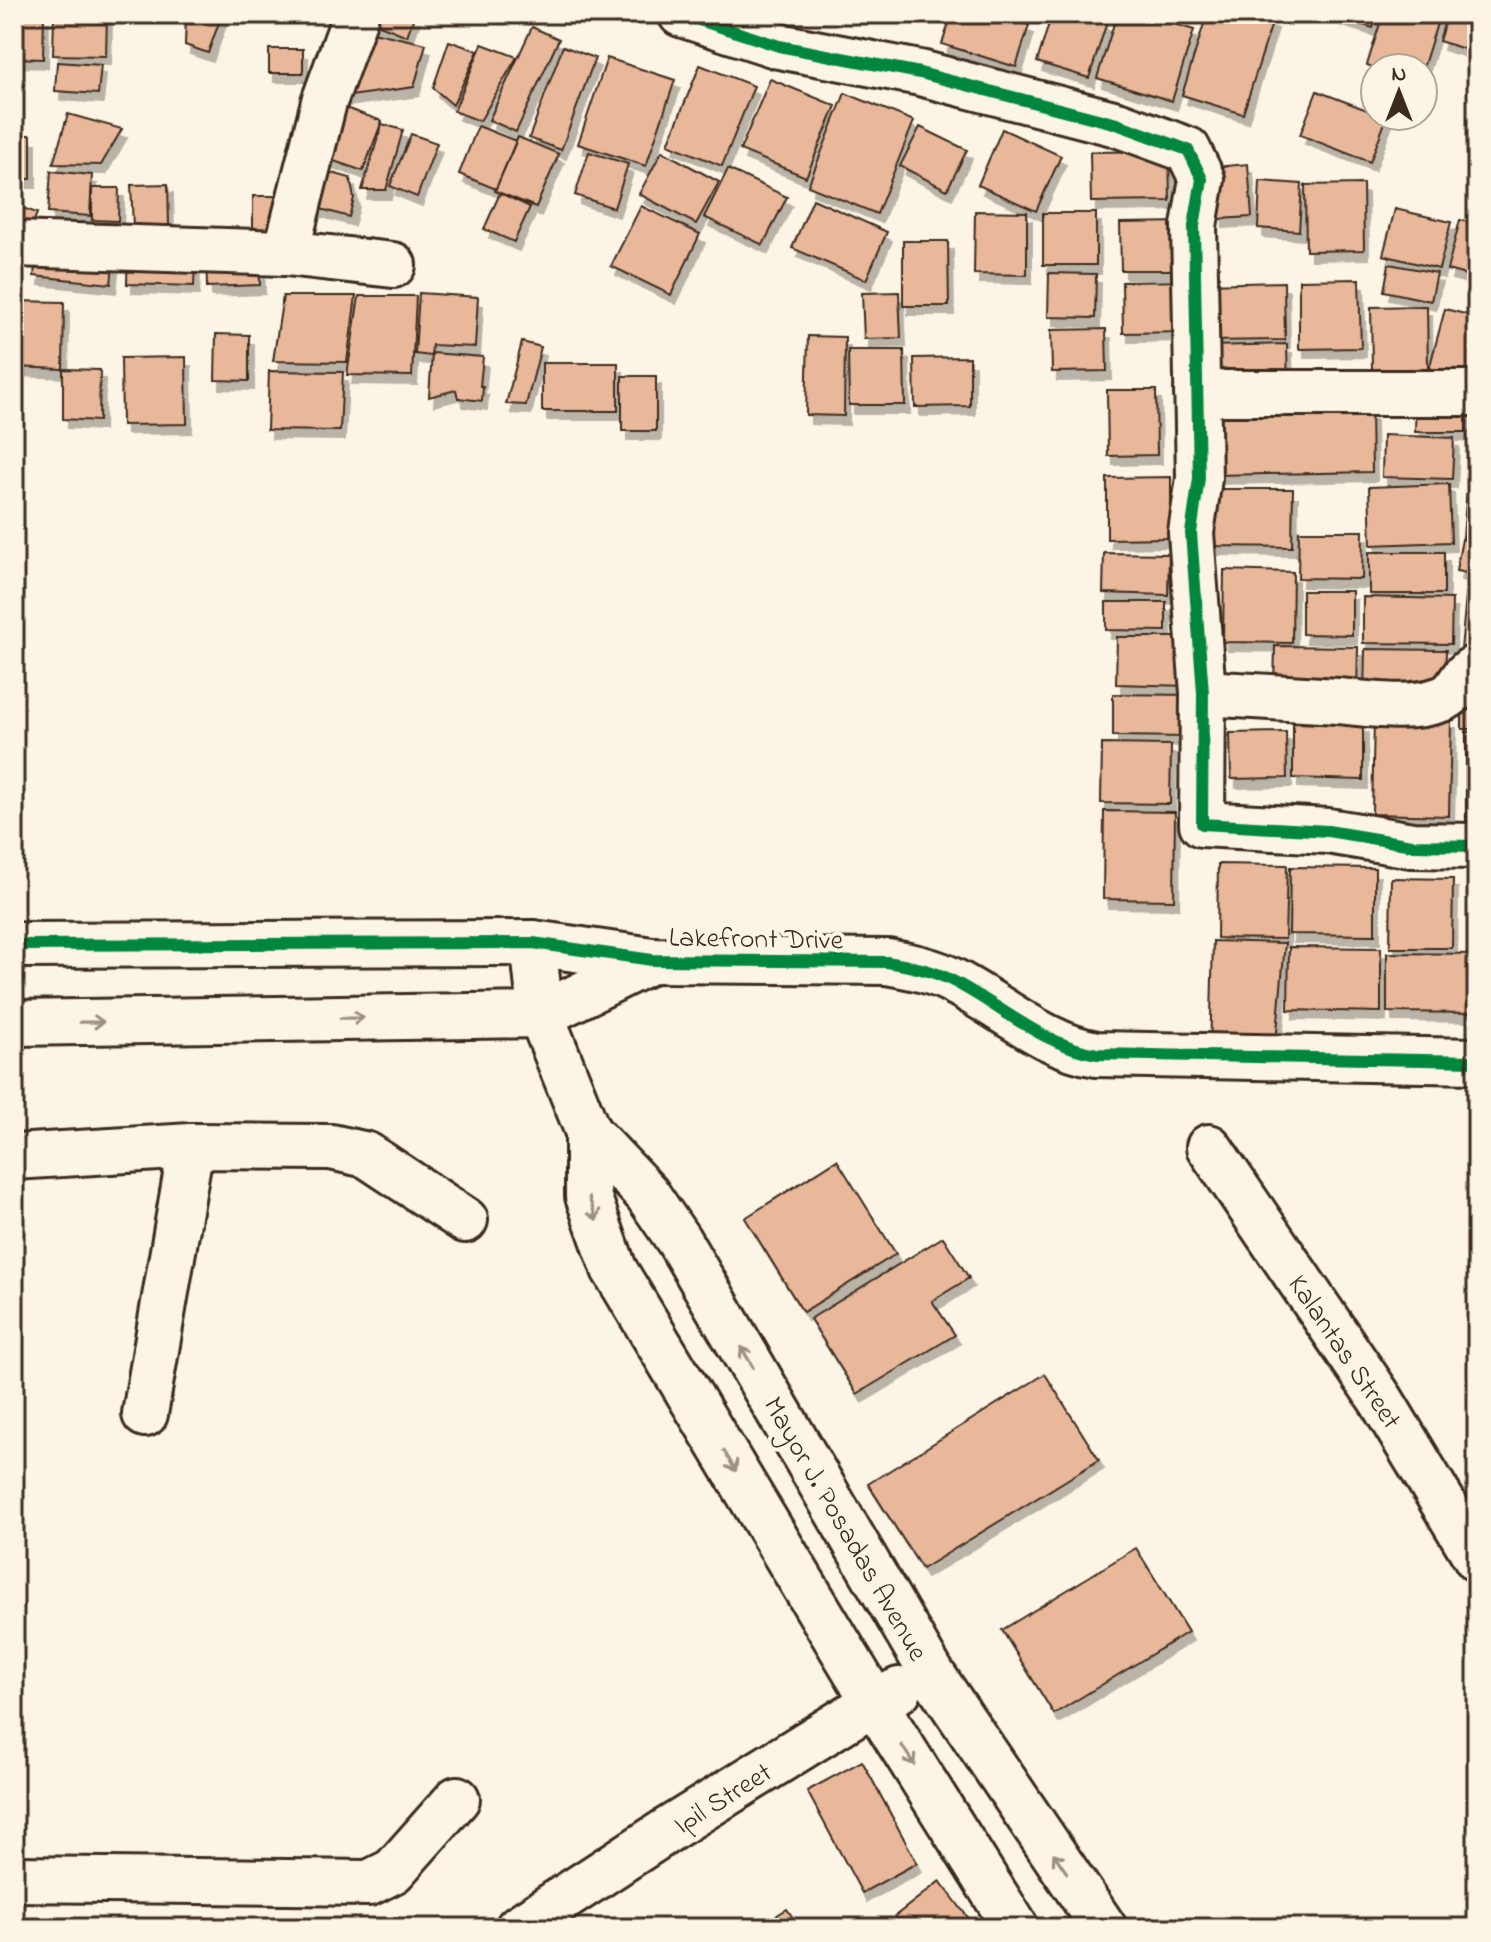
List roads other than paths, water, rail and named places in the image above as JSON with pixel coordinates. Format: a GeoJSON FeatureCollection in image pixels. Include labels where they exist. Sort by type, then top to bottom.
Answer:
{"type":"FeatureCollection","features":[{"type":"Feature","properties":{"kind":"street"},"geometry":{"type":"LineString","coordinates":[[286,253],[324,102],[356,14]]}},
{"type":"Feature","properties":{"kind":"street"},"geometry":{"type":"LineString","coordinates":[[681,14],[779,46],[920,73],[1117,124],[1188,150],[1202,179],[1194,226],[1199,478],[1191,533],[1203,693],[1202,824],[1328,831],[1412,845],[1477,846]]}},
{"type":"Feature","properties":{"kind":"street"},"geometry":{"type":"LineString","coordinates":[[14,244],[286,253],[393,265]]}},
{"type":"Feature","properties":{"kind":"street"},"geometry":{"type":"LineString","coordinates":[[1197,393],[1477,393]]}},
{"type":"Feature","properties":{"kind":"street"},"geometry":{"type":"LineString","coordinates":[[1203,693],[1392,705],[1429,702],[1445,698],[1457,688],[1466,672],[1477,667]]}},
{"type":"Feature","properties":{"kind":"street","name":"Lakefront Drive"},"geometry":{"type":"LineString","coordinates":[[14,945],[533,943],[652,960],[887,962],[919,968],[951,980],[1073,1050],[1097,1054],[1477,1061]]}},
{"type":"Feature","properties":{"kind":"street","name":"Mayor J. Posadas Avenue"},"geometry":{"type":"LineString","coordinates":[[533,943],[541,1015],[588,1132],[647,1194],[679,1241],[932,1674],[1104,1928]]}},
{"type":"Feature","properties":{"kind":"street","name":"Lakefront Drive"},"geometry":{"type":"LineString","coordinates":[[14,1023],[541,1015],[652,960]]}},
{"type":"Feature","properties":{"kind":"street","name":"Mayor J. Posadas Avenue"},"geometry":{"type":"LineString","coordinates":[[588,1132],[588,1196],[614,1269],[874,1702],[1016,1928]]}},
{"type":"Feature","properties":{"kind":"street"},"geometry":{"type":"LineString","coordinates":[[145,1414],[191,1146]]}},
{"type":"Feature","properties":{"kind":"street"},"geometry":{"type":"LineString","coordinates":[[14,1157],[191,1146],[331,1147],[367,1155],[465,1220]]}},
{"type":"Feature","properties":{"kind":"street","name":"Kalantas Street"},"geometry":{"type":"LineString","coordinates":[[1209,1147],[1381,1400],[1477,1559]]}},
{"type":"Feature","properties":{"kind":"street","name":"Ipil Street"},"geometry":{"type":"LineString","coordinates":[[518,1928],[671,1828],[874,1702],[932,1674]]}},
{"type":"Feature","properties":{"kind":"street"},"geometry":{"type":"LineString","coordinates":[[14,1879],[369,1883],[393,1871],[457,1799]]}}]}
